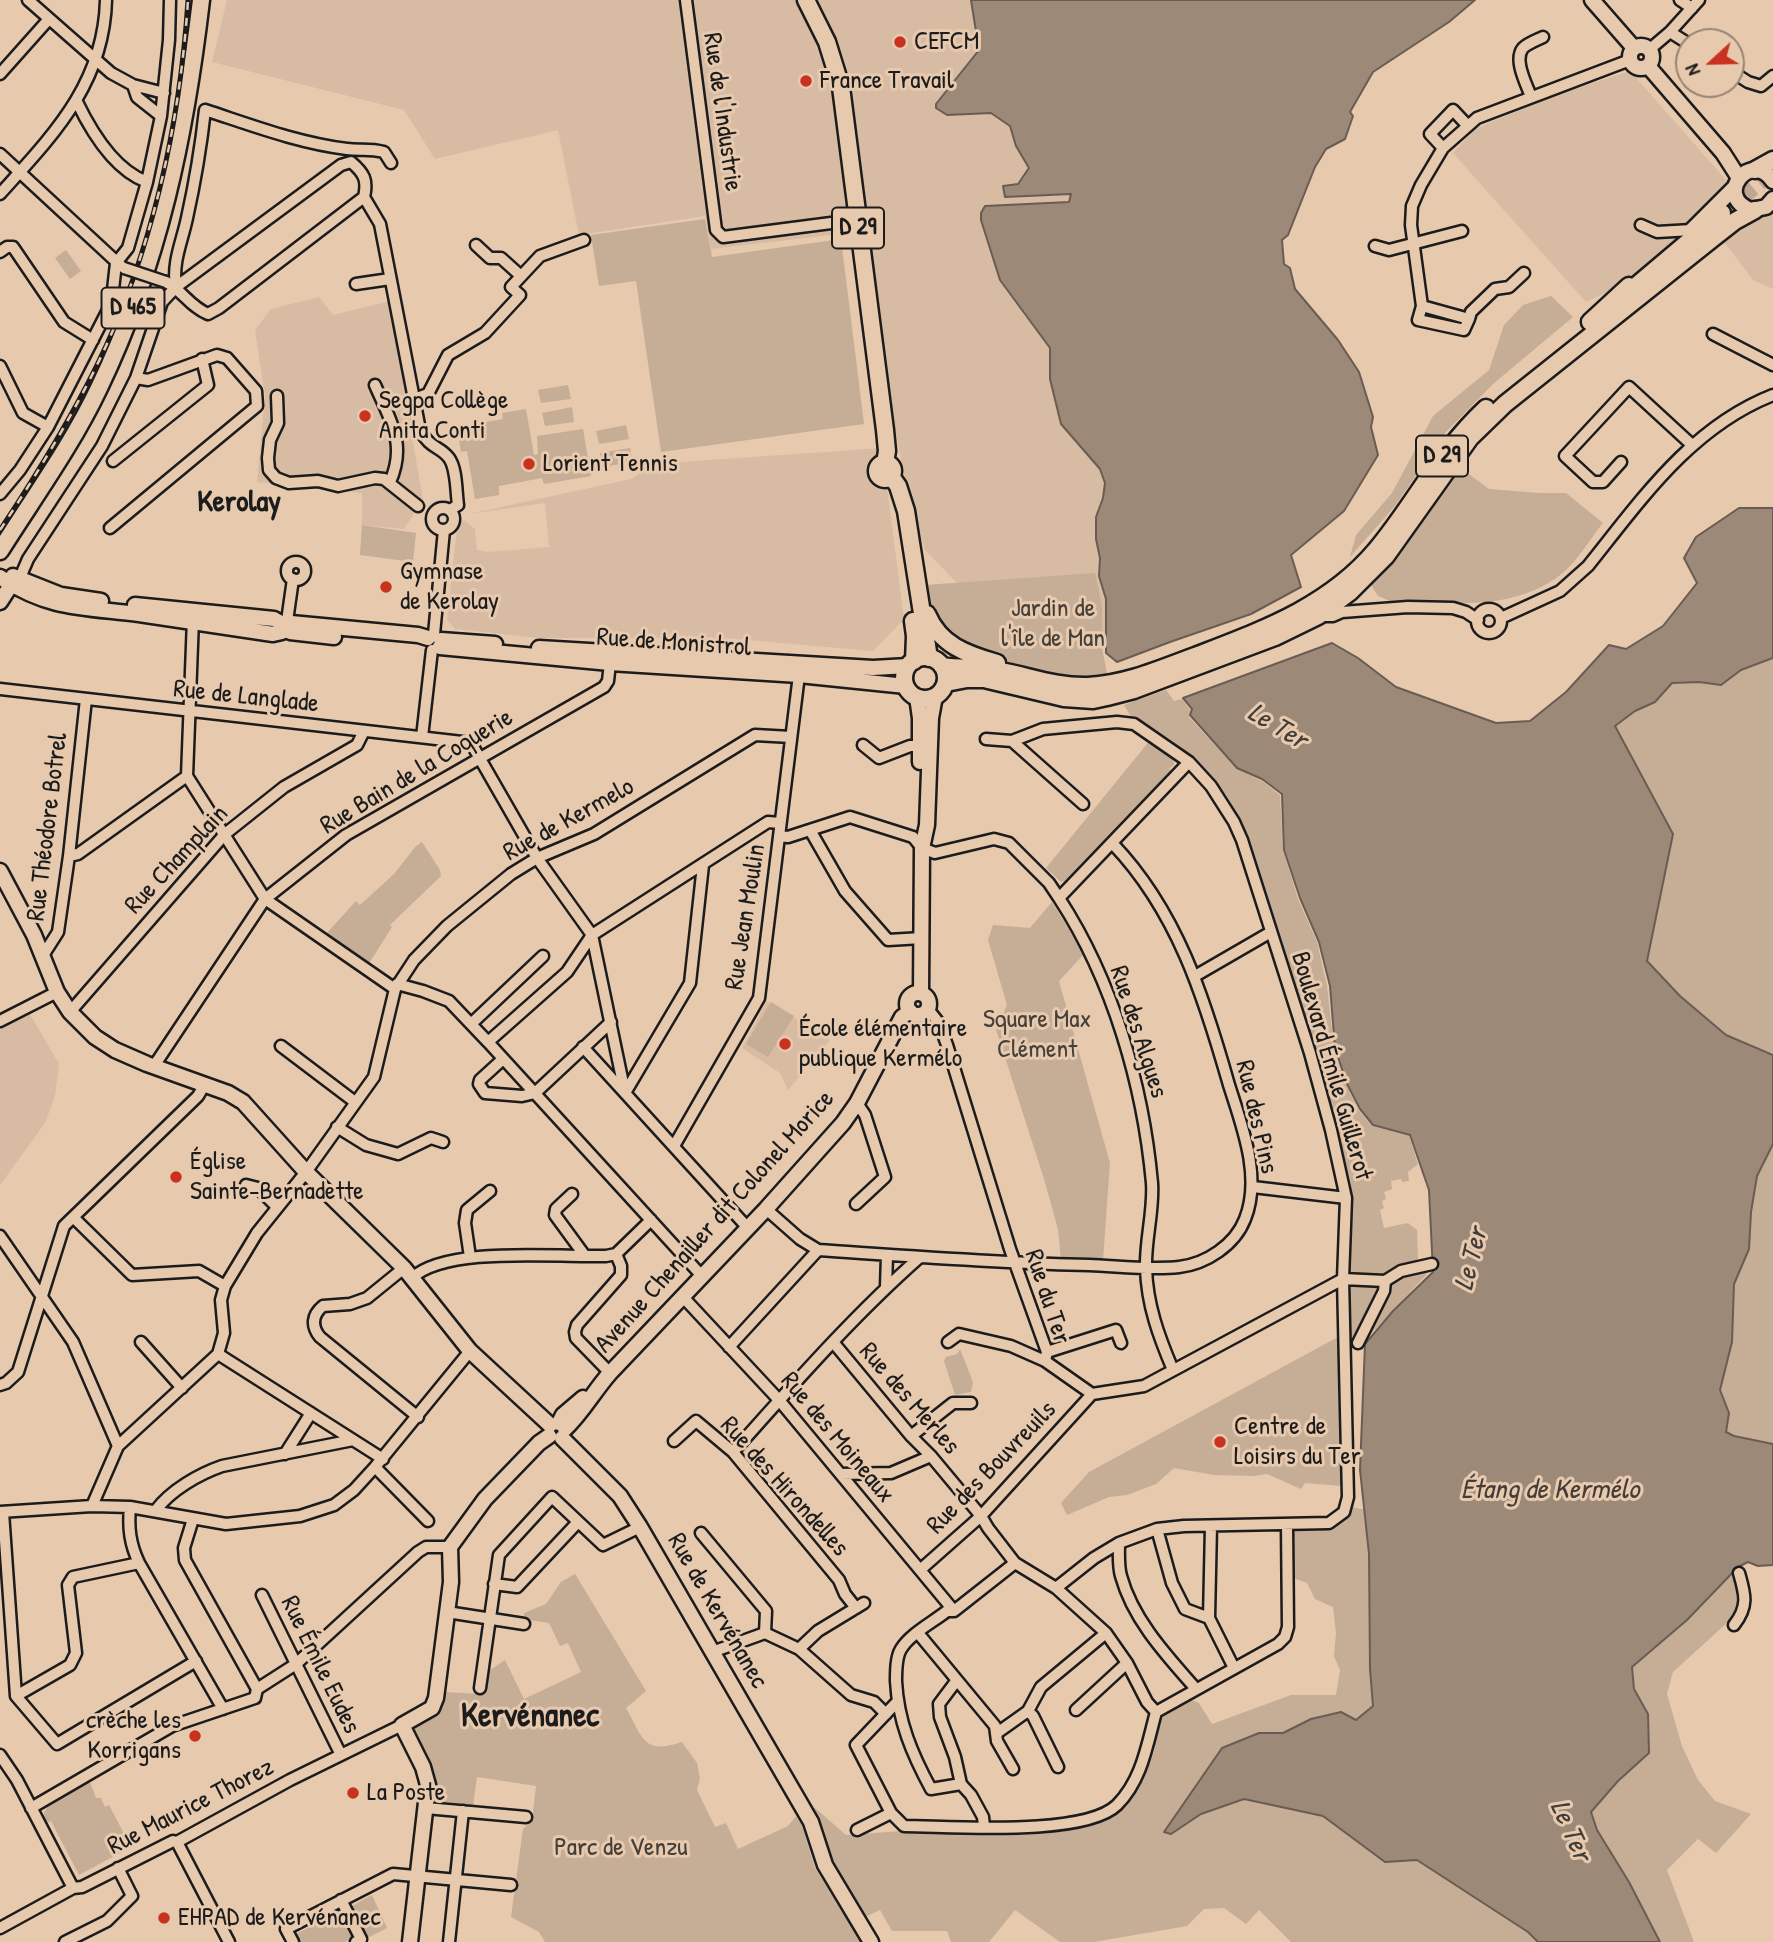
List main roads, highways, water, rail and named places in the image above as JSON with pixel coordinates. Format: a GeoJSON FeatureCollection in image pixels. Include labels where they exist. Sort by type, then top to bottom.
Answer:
{"type":"FeatureCollection","features":[{"type":"Feature","properties":{"kind":"main road","name":"D 465"},"geometry":{"type":"LineString","coordinates":[[0,551],[76,430],[99,388],[131,313],[149,263],[179,152],[203,0]]}},
{"type":"Feature","properties":{"kind":"main road"},"geometry":{"type":"LineString","coordinates":[[800,0],[806,0]]}},
{"type":"Feature","properties":{"kind":"main road","name":"D 29"},"geometry":{"type":"LineString","coordinates":[[806,0],[827,42],[839,76],[886,430],[887,472]]}},
{"type":"Feature","properties":{"kind":"main road"},"geometry":{"type":"LineString","coordinates":[[1755,170],[1773,160]]}},
{"type":"Feature","properties":{"kind":"main road"},"geometry":{"type":"LineString","coordinates":[[1593,326],[1728,227],[1766,207]]}},
{"type":"Feature","properties":{"kind":"main road","name":"D 29"},"geometry":{"type":"LineString","coordinates":[[946,683],[984,679],[1052,696],[1093,700],[1134,690],[1167,672],[1270,627],[1315,611],[1375,551],[1462,431],[1498,397],[1633,296],[1724,215]]}},
{"type":"Feature","properties":{"kind":"main road"},"geometry":{"type":"LineString","coordinates":[[1593,326],[1692,230]]}},
{"type":"Feature","properties":{"kind":"main road"},"geometry":{"type":"LineString","coordinates":[[887,472],[898,486],[906,511],[921,598],[923,663]]}},
{"type":"Feature","properties":{"kind":"main road"},"geometry":{"type":"LineString","coordinates":[[887,472],[902,536],[915,636],[923,663],[946,683],[935,696],[923,699],[911,692],[905,673],[923,663]]}},
{"type":"Feature","properties":{"kind":"main road"},"geometry":{"type":"LineString","coordinates":[[921,598],[936,631],[963,653],[1073,686]]}},
{"type":"Feature","properties":{"kind":"main road","name":"D 29"},"geometry":{"type":"LineString","coordinates":[[923,663],[997,670],[1039,682],[1073,686],[1109,684],[1167,672]]}},
{"type":"Feature","properties":{"kind":"water"},"geometry":{"type":"Polygon","coordinates":[[[971,0],[1475,0],[1449,22],[1373,72],[1350,112],[1353,116],[1345,139],[1326,149],[1315,167],[1288,235],[1282,240],[1284,264],[1290,268],[1295,289],[1338,340],[1359,372],[1373,417],[1371,427],[1378,455],[1344,511],[1291,555],[1301,587],[1251,614],[1117,662],[1106,653],[1106,599],[1099,576],[1100,558],[1096,539],[1096,517],[1105,483],[1100,469],[1061,424],[1050,379],[1050,348],[1000,280],[981,220],[985,206],[1069,202],[1071,194],[1005,197],[1003,186],[1018,184],[1029,168],[1016,146],[1010,126],[991,113],[947,115],[936,108],[936,104],[979,50],[971,0]]]}},
{"type":"Feature","properties":{"kind":"water","name":"Étang de Kermélo"},"geometry":{"type":"Polygon","coordinates":[[[1739,508],[1773,508],[1773,658],[1741,670],[1721,685],[1699,682],[1672,683],[1655,702],[1635,711],[1615,726],[1673,834],[1647,961],[1680,996],[1726,1035],[1773,1055],[1773,1144],[1757,1176],[1749,1249],[1734,1284],[1732,1342],[1720,1390],[1729,1413],[1726,1432],[1773,1444],[1773,1565],[1758,1566],[1748,1562],[1738,1567],[1687,1620],[1632,1667],[1634,1689],[1648,1714],[1649,1753],[1618,1781],[1591,1812],[1597,1830],[1629,1882],[1660,1942],[1538,1942],[1528,1932],[1417,1860],[1385,1862],[1323,1816],[1244,1799],[1201,1814],[1171,1834],[1164,1832],[1222,1748],[1259,1733],[1283,1733],[1311,1719],[1341,1712],[1356,1720],[1373,1706],[1369,1554],[1360,1470],[1365,1344],[1393,1311],[1433,1272],[1429,1190],[1410,1135],[1373,1125],[1360,1109],[1347,1084],[1335,1048],[1330,986],[1319,942],[1300,898],[1284,850],[1282,794],[1262,779],[1237,768],[1190,715],[1192,709],[1183,698],[1332,643],[1358,658],[1396,687],[1496,723],[1530,721],[1566,692],[1609,645],[1626,649],[1663,626],[1697,583],[1684,558],[1696,537],[1739,508]]]}},
{"type":"Feature","properties":{"kind":"tunnel"},"geometry":{"type":"LineString","coordinates":[[1722,213],[1773,172]]}},
{"type":"Feature","properties":{"kind":"railway"},"geometry":{"type":"LineString","coordinates":[[0,530],[51,449],[86,386],[133,278],[148,233],[170,140],[188,0]]}},
{"type":"Feature","properties":{"kind":"place","name":"CEFCM"},"geometry":{"type":"Point","coordinates":[900,42]}},
{"type":"Feature","properties":{"kind":"place","name":"France Travail"},"geometry":{"type":"Point","coordinates":[806,81]}},
{"type":"Feature","properties":{"kind":"place","name":"Segpa Collège Anita Conti"},"geometry":{"type":"Point","coordinates":[365,416]}},
{"type":"Feature","properties":{"kind":"place","name":"Lorient Tennis"},"geometry":{"type":"Point","coordinates":[529,464]}},
{"type":"Feature","properties":{"kind":"place","name":"Gymnase de Kerolay"},"geometry":{"type":"Point","coordinates":[386,587]}},
{"type":"Feature","properties":{"kind":"place","name":"École élémentaire publique Kermélo"},"geometry":{"type":"Point","coordinates":[785,1044]}},
{"type":"Feature","properties":{"kind":"place","name":"Église Sainte-Bernadette"},"geometry":{"type":"Point","coordinates":[176,1177]}},
{"type":"Feature","properties":{"kind":"place","name":"Centre de Loisirs du Ter"},"geometry":{"type":"Point","coordinates":[1220,1442]}},
{"type":"Feature","properties":{"kind":"place","name":"crèche les Korrigans"},"geometry":{"type":"Point","coordinates":[195,1736]}},
{"type":"Feature","properties":{"kind":"place","name":"La Poste"},"geometry":{"type":"Point","coordinates":[353,1793]}},
{"type":"Feature","properties":{"kind":"place","name":"EHPAD de Kervénanec"},"geometry":{"type":"Point","coordinates":[164,1918]}},
{"type":"Feature","properties":{"kind":"district","name":"Kerolay"},"geometry":{"type":"Point","coordinates":[239,503]}},
{"type":"Feature","properties":{"kind":"district","name":"Kervénanec"},"geometry":{"type":"Point","coordinates":[530,1717]}},
{"type":"Feature","properties":{"kind":"park label","name":"Jardin de l'île de Man"},"geometry":{"type":"Point","coordinates":[1053,624]}},
{"type":"Feature","properties":{"kind":"park label","name":"Square Max Clément"},"geometry":{"type":"Point","coordinates":[1037,1035]}},
{"type":"Feature","properties":{"kind":"park label","name":"Parc de Venzu"},"geometry":{"type":"Point","coordinates":[621,1848]}},
{"type":"Feature","properties":{"kind":"water label","name":"Le Ter"},"geometry":{"type":"Point","coordinates":[1277,727]}},
{"type":"Feature","properties":{"kind":"water label","name":"Le Ter"},"geometry":{"type":"Point","coordinates":[1472,1259]}},
{"type":"Feature","properties":{"kind":"water label","name":"Le Ter"},"geometry":{"type":"Point","coordinates":[1570,1831]}}]}
